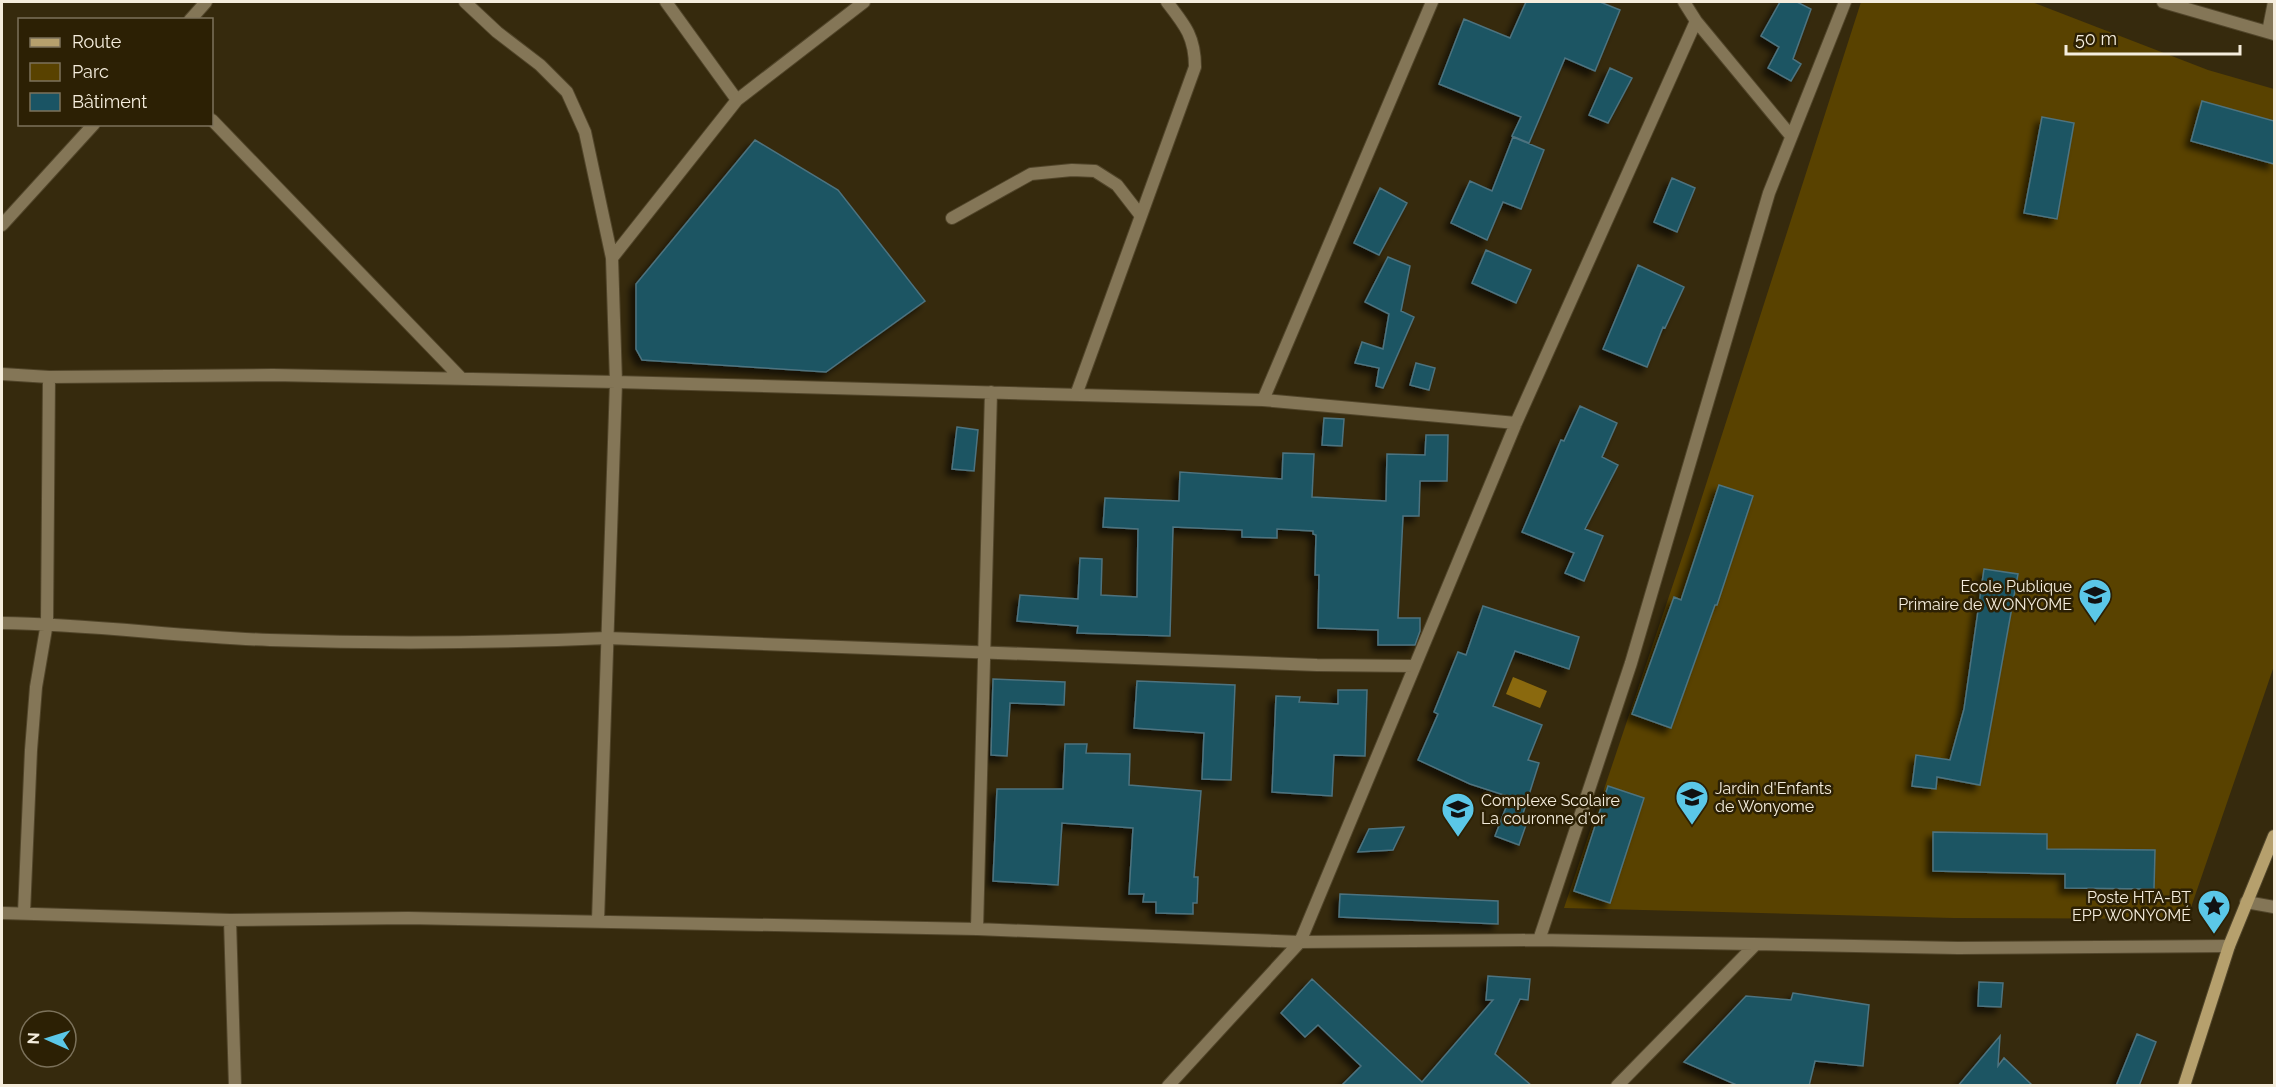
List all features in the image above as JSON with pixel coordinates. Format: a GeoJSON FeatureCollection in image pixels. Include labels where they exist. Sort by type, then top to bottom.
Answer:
{"type":"FeatureCollection","features":[{"type":"Feature","properties":{"kind":"main road"},"geometry":{"type":"LineString","coordinates":[[2184,1086],[2229,946],[2274,836]]}},
{"type":"Feature","properties":{"kind":"street"},"geometry":{"type":"LineString","coordinates":[[192,18],[206,2]]}},
{"type":"Feature","properties":{"kind":"street"},"geometry":{"type":"LineString","coordinates":[[465,2],[497,32],[540,65],[567,92],[585,132],[612,258],[616,382],[597,921]]}},
{"type":"Feature","properties":{"kind":"street"},"geometry":{"type":"LineString","coordinates":[[666,2],[737,100]]}},
{"type":"Feature","properties":{"kind":"street"},"geometry":{"type":"LineString","coordinates":[[612,258],[737,100],[864,2]]}},
{"type":"Feature","properties":{"kind":"street"},"geometry":{"type":"LineString","coordinates":[[1076,395],[1195,67],[1195,46],[1186,26],[1167,2]]}},
{"type":"Feature","properties":{"kind":"street"},"geometry":{"type":"LineString","coordinates":[[1263,400],[1432,2]]}},
{"type":"Feature","properties":{"kind":"street"},"geometry":{"type":"LineString","coordinates":[[1684,2],[1696,21],[1791,136]]}},
{"type":"Feature","properties":{"kind":"street"},"geometry":{"type":"LineString","coordinates":[[1539,940],[1631,663],[1769,193],[1845,2]]}},
{"type":"Feature","properties":{"kind":"street"},"geometry":{"type":"LineString","coordinates":[[2163,2],[2271,33],[2274,2]]}},
{"type":"Feature","properties":{"kind":"street"},"geometry":{"type":"LineString","coordinates":[[1168,1086],[1300,942],[1516,423],[1696,21]]}},
{"type":"Feature","properties":{"kind":"street"},"geometry":{"type":"LineString","coordinates":[[213,121],[462,379]]}},
{"type":"Feature","properties":{"kind":"street"},"geometry":{"type":"LineString","coordinates":[[2,225],[92,126]]}},
{"type":"Feature","properties":{"kind":"street"},"geometry":{"type":"LineString","coordinates":[[952,218],[1031,174],[1072,170],[1095,171],[1117,185],[1141,216]]}},
{"type":"Feature","properties":{"kind":"street"},"geometry":{"type":"LineString","coordinates":[[2,374],[49,377],[273,375],[616,382],[1263,400],[1516,423]]}},
{"type":"Feature","properties":{"kind":"street"},"geometry":{"type":"LineString","coordinates":[[24,913],[36,687],[47,623],[49,377]]}},
{"type":"Feature","properties":{"kind":"street"},"geometry":{"type":"LineString","coordinates":[[976,929],[991,392]]}},
{"type":"Feature","properties":{"kind":"street"},"geometry":{"type":"LineString","coordinates":[[2,623],[47,623],[268,640],[492,643],[607,638],[796,647],[984,651],[1317,665],[1414,666]]}},
{"type":"Feature","properties":{"kind":"street"},"geometry":{"type":"LineString","coordinates":[[2246,902],[2274,907]]}},
{"type":"Feature","properties":{"kind":"street"},"geometry":{"type":"LineString","coordinates":[[2,913],[230,920],[408,918],[976,929],[1300,942],[1539,940],[1958,948],[2229,946]]}},
{"type":"Feature","properties":{"kind":"street"},"geometry":{"type":"LineString","coordinates":[[230,920],[235,1086]]}},
{"type":"Feature","properties":{"kind":"street"},"geometry":{"type":"LineString","coordinates":[[1617,1086],[1755,945]]}},
{"type":"Feature","properties":{"kind":"green space"},"geometry":{"type":"Polygon","coordinates":[[[1861,2],[2032,2],[2208,70],[2274,89],[2274,666],[2187,919],[1953,918],[1564,908],[1692,528],[1861,2]]]}},
{"type":"Feature","properties":{"kind":"shaded area"},"geometry":{"type":"Polygon","coordinates":[[[1513,677],[1547,691],[1540,708],[1506,694],[1513,677]]]}},
{"type":"Feature","properties":{"kind":"building"},"geometry":{"type":"Polygon","coordinates":[[[1526,2],[1600,2],[1620,10],[1595,71],[1565,58],[1529,143],[1512,136],[1521,117],[1439,84],[1464,19],[1510,38],[1526,2]]]}},
{"type":"Feature","properties":{"kind":"building"},"geometry":{"type":"Polygon","coordinates":[[[1780,2],[1797,2],[1811,9],[1793,59],[1801,64],[1791,81],[1768,68],[1779,47],[1761,36],[1780,2]]]}},
{"type":"Feature","properties":{"kind":"building"},"geometry":{"type":"Polygon","coordinates":[[[1610,68],[1632,78],[1608,123],[1589,115],[1610,68]]]}},
{"type":"Feature","properties":{"kind":"building"},"geometry":{"type":"Polygon","coordinates":[[[2202,101],[2274,121],[2274,164],[2191,141],[2202,101]]]}},
{"type":"Feature","properties":{"kind":"building"},"geometry":{"type":"Polygon","coordinates":[[[2042,117],[2074,123],[2057,219],[2024,213],[2042,117]]]}},
{"type":"Feature","properties":{"kind":"building"},"geometry":{"type":"Polygon","coordinates":[[[1513,137],[1544,150],[1521,209],[1503,202],[1487,240],[1451,223],[1470,181],[1492,191],[1513,137]]]}},
{"type":"Feature","properties":{"kind":"building"},"geometry":{"type":"Polygon","coordinates":[[[755,140],[838,190],[925,301],[826,372],[642,360],[636,349],[636,284],[755,140]]]}},
{"type":"Feature","properties":{"kind":"building"},"geometry":{"type":"Polygon","coordinates":[[[1672,178],[1695,188],[1677,232],[1654,222],[1672,178]]]}},
{"type":"Feature","properties":{"kind":"building"},"geometry":{"type":"Polygon","coordinates":[[[1380,188],[1407,203],[1379,255],[1354,243],[1380,188]]]}},
{"type":"Feature","properties":{"kind":"building"},"geometry":{"type":"Polygon","coordinates":[[[1486,250],[1531,270],[1516,303],[1472,283],[1486,250]]]}},
{"type":"Feature","properties":{"kind":"building"},"geometry":{"type":"Polygon","coordinates":[[[1388,257],[1410,266],[1401,311],[1414,317],[1383,388],[1376,386],[1379,368],[1355,363],[1362,342],[1383,349],[1389,314],[1365,302],[1388,257]]]}},
{"type":"Feature","properties":{"kind":"building"},"geometry":{"type":"Polygon","coordinates":[[[1638,265],[1684,287],[1665,328],[1663,327],[1647,367],[1603,349],[1638,265]]]}},
{"type":"Feature","properties":{"kind":"building"},"geometry":{"type":"Polygon","coordinates":[[[1416,363],[1435,368],[1429,390],[1410,385],[1416,363]]]}},
{"type":"Feature","properties":{"kind":"building"},"geometry":{"type":"Polygon","coordinates":[[[1580,406],[1617,423],[1602,457],[1618,465],[1585,529],[1603,536],[1584,581],[1565,573],[1574,553],[1522,532],[1561,440],[1564,441],[1580,406]]]}},
{"type":"Feature","properties":{"kind":"building"},"geometry":{"type":"Polygon","coordinates":[[[1324,418],[1344,419],[1342,446],[1322,445],[1324,418]]]}},
{"type":"Feature","properties":{"kind":"building"},"geometry":{"type":"Polygon","coordinates":[[[957,427],[978,430],[974,471],[952,469],[957,427]]]}},
{"type":"Feature","properties":{"kind":"building"},"geometry":{"type":"Polygon","coordinates":[[[1426,435],[1448,435],[1447,481],[1420,481],[1419,516],[1403,516],[1398,618],[1420,618],[1420,631],[1415,645],[1378,645],[1378,630],[1318,628],[1319,575],[1315,575],[1316,535],[1313,531],[1277,529],[1277,538],[1242,537],[1242,530],[1173,527],[1170,636],[1077,633],[1078,626],[1017,621],[1020,595],[1078,599],[1080,558],[1102,559],[1101,595],[1137,597],[1138,529],[1103,527],[1105,498],[1179,501],[1180,472],[1282,479],[1283,453],[1314,454],[1312,497],[1386,501],[1387,454],[1425,455],[1426,435]]]}},
{"type":"Feature","properties":{"kind":"building"},"geometry":{"type":"Polygon","coordinates":[[[1719,485],[1753,496],[1717,605],[1715,605],[1671,728],[1632,714],[1674,597],[1681,600],[1719,485]]]}},
{"type":"Feature","properties":{"kind":"building"},"geometry":{"type":"Polygon","coordinates":[[[1984,569],[2018,574],[1980,785],[1937,777],[1936,789],[1912,786],[1916,755],[1950,760],[1964,709],[1984,569]]]}},
{"type":"Feature","properties":{"kind":"building"},"geometry":{"type":"Polygon","coordinates":[[[1483,606],[1579,637],[1569,669],[1515,651],[1493,706],[1542,725],[1528,760],[1539,763],[1521,820],[1527,822],[1519,845],[1495,836],[1510,797],[1470,784],[1418,760],[1438,714],[1434,712],[1458,652],[1466,655],[1483,606]]]}},
{"type":"Feature","properties":{"kind":"building"},"geometry":{"type":"Polygon","coordinates":[[[993,679],[1065,682],[1064,705],[1010,703],[1007,756],[991,755],[993,679]]]}},
{"type":"Feature","properties":{"kind":"building"},"geometry":{"type":"Polygon","coordinates":[[[1137,681],[1235,685],[1231,780],[1202,779],[1204,733],[1134,728],[1137,681]]]}},
{"type":"Feature","properties":{"kind":"building"},"geometry":{"type":"Polygon","coordinates":[[[1338,690],[1367,690],[1365,756],[1334,755],[1332,796],[1272,792],[1276,696],[1300,697],[1299,702],[1338,704],[1338,690]]]}},
{"type":"Feature","properties":{"kind":"building"},"geometry":{"type":"Polygon","coordinates":[[[1065,744],[1087,744],[1086,753],[1130,754],[1129,785],[1201,791],[1194,877],[1198,877],[1197,903],[1193,903],[1193,914],[1156,913],[1156,902],[1143,902],[1144,894],[1129,894],[1133,828],[1062,823],[1058,885],[993,881],[997,789],[1063,789],[1065,744]]]}},
{"type":"Feature","properties":{"kind":"building"},"geometry":{"type":"Polygon","coordinates":[[[1608,786],[1644,798],[1610,903],[1574,891],[1608,786]]]}},
{"type":"Feature","properties":{"kind":"building"},"geometry":{"type":"Polygon","coordinates":[[[1404,827],[1393,850],[1358,852],[1369,829],[1404,827]]]}},
{"type":"Feature","properties":{"kind":"building"},"geometry":{"type":"Polygon","coordinates":[[[1933,832],[2047,834],[2047,849],[2155,850],[2154,889],[2065,888],[2065,874],[1933,871],[1933,832]]]}},
{"type":"Feature","properties":{"kind":"building"},"geometry":{"type":"Polygon","coordinates":[[[1340,894],[1498,901],[1498,924],[1339,917],[1340,894]]]}},
{"type":"Feature","properties":{"kind":"building"},"geometry":{"type":"Polygon","coordinates":[[[1488,976],[1530,979],[1528,1000],[1520,999],[1495,1054],[1532,1086],[1341,1086],[1361,1066],[1318,1025],[1305,1037],[1281,1013],[1312,979],[1422,1082],[1493,1000],[1486,1000],[1488,976]]]}},
{"type":"Feature","properties":{"kind":"building"},"geometry":{"type":"Polygon","coordinates":[[[1979,982],[2003,983],[2001,1007],[1978,1006],[1979,982]]]}},
{"type":"Feature","properties":{"kind":"building"},"geometry":{"type":"Polygon","coordinates":[[[1793,993],[1869,1005],[1863,1066],[1815,1061],[1809,1086],[1739,1086],[1684,1062],[1746,996],[1791,1000],[1793,993]]]}},
{"type":"Feature","properties":{"kind":"building"},"geometry":{"type":"Polygon","coordinates":[[[2137,1034],[2156,1042],[2139,1086],[2116,1086],[2137,1034]]]}},
{"type":"Feature","properties":{"kind":"building"},"geometry":{"type":"Polygon","coordinates":[[[2000,1036],[1998,1066],[2004,1058],[2033,1086],[1958,1086],[2000,1036]]]}},
{"type":"Feature","properties":{"kind":"place","name":"Ecole Publique Primaire de WONYOME"},"geometry":{"type":"Point","coordinates":[2095,624]}},
{"type":"Feature","properties":{"kind":"place","name":"Jardin d'Enfants de Wonyome"},"geometry":{"type":"Point","coordinates":[1692,826]}},
{"type":"Feature","properties":{"kind":"place","name":"Complexe Scolaire La couronne d'or"},"geometry":{"type":"Point","coordinates":[1458,838]}},
{"type":"Feature","properties":{"kind":"place","name":"Poste HTA-BT EPP WONYOMÉ"},"geometry":{"type":"Point","coordinates":[2214,935]}}]}
